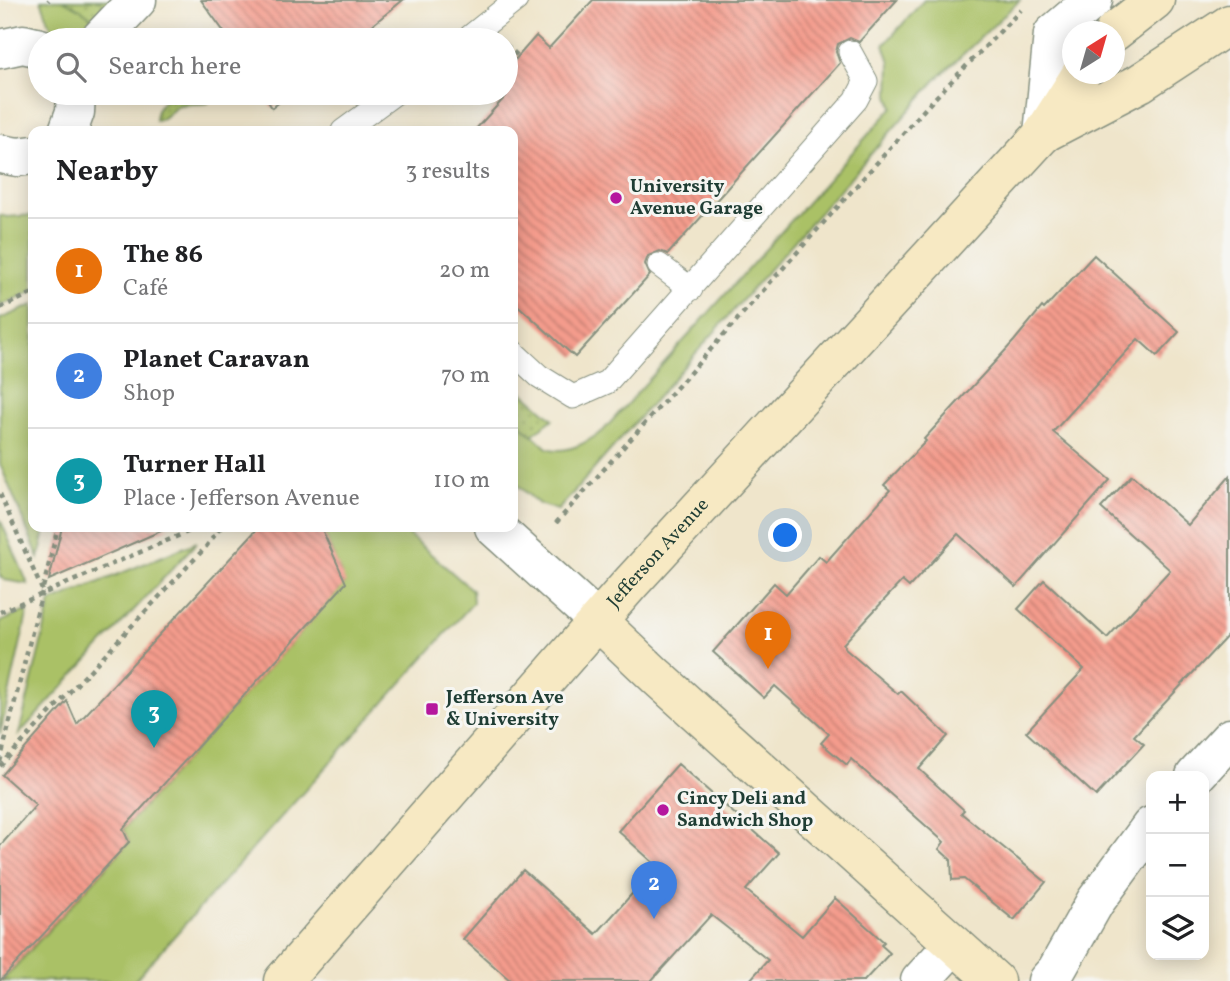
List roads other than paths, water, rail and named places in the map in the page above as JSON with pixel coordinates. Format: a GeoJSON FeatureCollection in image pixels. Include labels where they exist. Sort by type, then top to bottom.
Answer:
{"type":"FeatureCollection","features":[{"type":"Feature","properties":{"kind":"main road"},"geometry":{"type":"LineString","coordinates":[[1125,24],[1155,0]]}},
{"type":"Feature","properties":{"kind":"main road","name":"Jefferson Avenue"},"geometry":{"type":"LineString","coordinates":[[1043,134],[1140,83],[1230,24]]}},
{"type":"Feature","properties":{"kind":"main road","name":"Jefferson Avenue"},"geometry":{"type":"LineString","coordinates":[[284,981],[598,621],[1043,134],[1075,84]]}},
{"type":"Feature","properties":{"kind":"main road"},"geometry":{"type":"LineString","coordinates":[[598,621],[995,981]]}},
{"type":"Feature","properties":{"kind":"street"},"geometry":{"type":"LineString","coordinates":[[110,28],[137,0]]}},
{"type":"Feature","properties":{"kind":"street"},"geometry":{"type":"LineString","coordinates":[[1043,134],[1053,34],[1093,0]]}},
{"type":"Feature","properties":{"kind":"street"},"geometry":{"type":"LineString","coordinates":[[0,49],[28,45]]}},
{"type":"Feature","properties":{"kind":"street"},"geometry":{"type":"LineString","coordinates":[[70,126],[75,105]]}},
{"type":"Feature","properties":{"kind":"street"},"geometry":{"type":"LineString","coordinates":[[0,154],[28,156]]}},
{"type":"Feature","properties":{"kind":"street"},"geometry":{"type":"LineString","coordinates":[[500,532],[598,621]]}},
{"type":"Feature","properties":{"kind":"street"},"geometry":{"type":"LineString","coordinates":[[1200,771],[1230,738]]}},
{"type":"Feature","properties":{"kind":"street"},"geometry":{"type":"LineString","coordinates":[[1047,981],[1056,971],[1095,902],[1146,833]]}},
{"type":"Feature","properties":{"kind":"street"},"geometry":{"type":"LineString","coordinates":[[920,981],[954,944]]}},
{"type":"Feature","properties":{"kind":"lane"},"geometry":{"type":"LineString","coordinates":[[481,28],[516,0]]}},
{"type":"Feature","properties":{"kind":"lane"},"geometry":{"type":"LineString","coordinates":[[518,357],[539,376],[573,397],[607,382],[856,100],[866,81],[850,52]]}},
{"type":"Feature","properties":{"kind":"lane"},"geometry":{"type":"LineString","coordinates":[[350,126],[379,105]]}},
{"type":"Feature","properties":{"kind":"lane"},"geometry":{"type":"LineString","coordinates":[[659,265],[691,289]]}},
{"type":"Feature","properties":{"kind":"place","name":"University Avenue Garage"},"geometry":{"type":"Point","coordinates":[616,198]}},
{"type":"Feature","properties":{"kind":"place","name":"The 86"},"geometry":{"type":"Point","coordinates":[768,669]}},
{"type":"Feature","properties":{"kind":"place","name":"Jefferson Ave & University"},"geometry":{"type":"Point","coordinates":[432,709]}},
{"type":"Feature","properties":{"kind":"place","name":"Turner Hall"},"geometry":{"type":"Point","coordinates":[154,748]}},
{"type":"Feature","properties":{"kind":"place","name":"Cincy Deli and Sandwich Shop"},"geometry":{"type":"Point","coordinates":[663,810]}},
{"type":"Feature","properties":{"kind":"place","name":"Planet Caravan"},"geometry":{"type":"Point","coordinates":[654,919]}}]}
